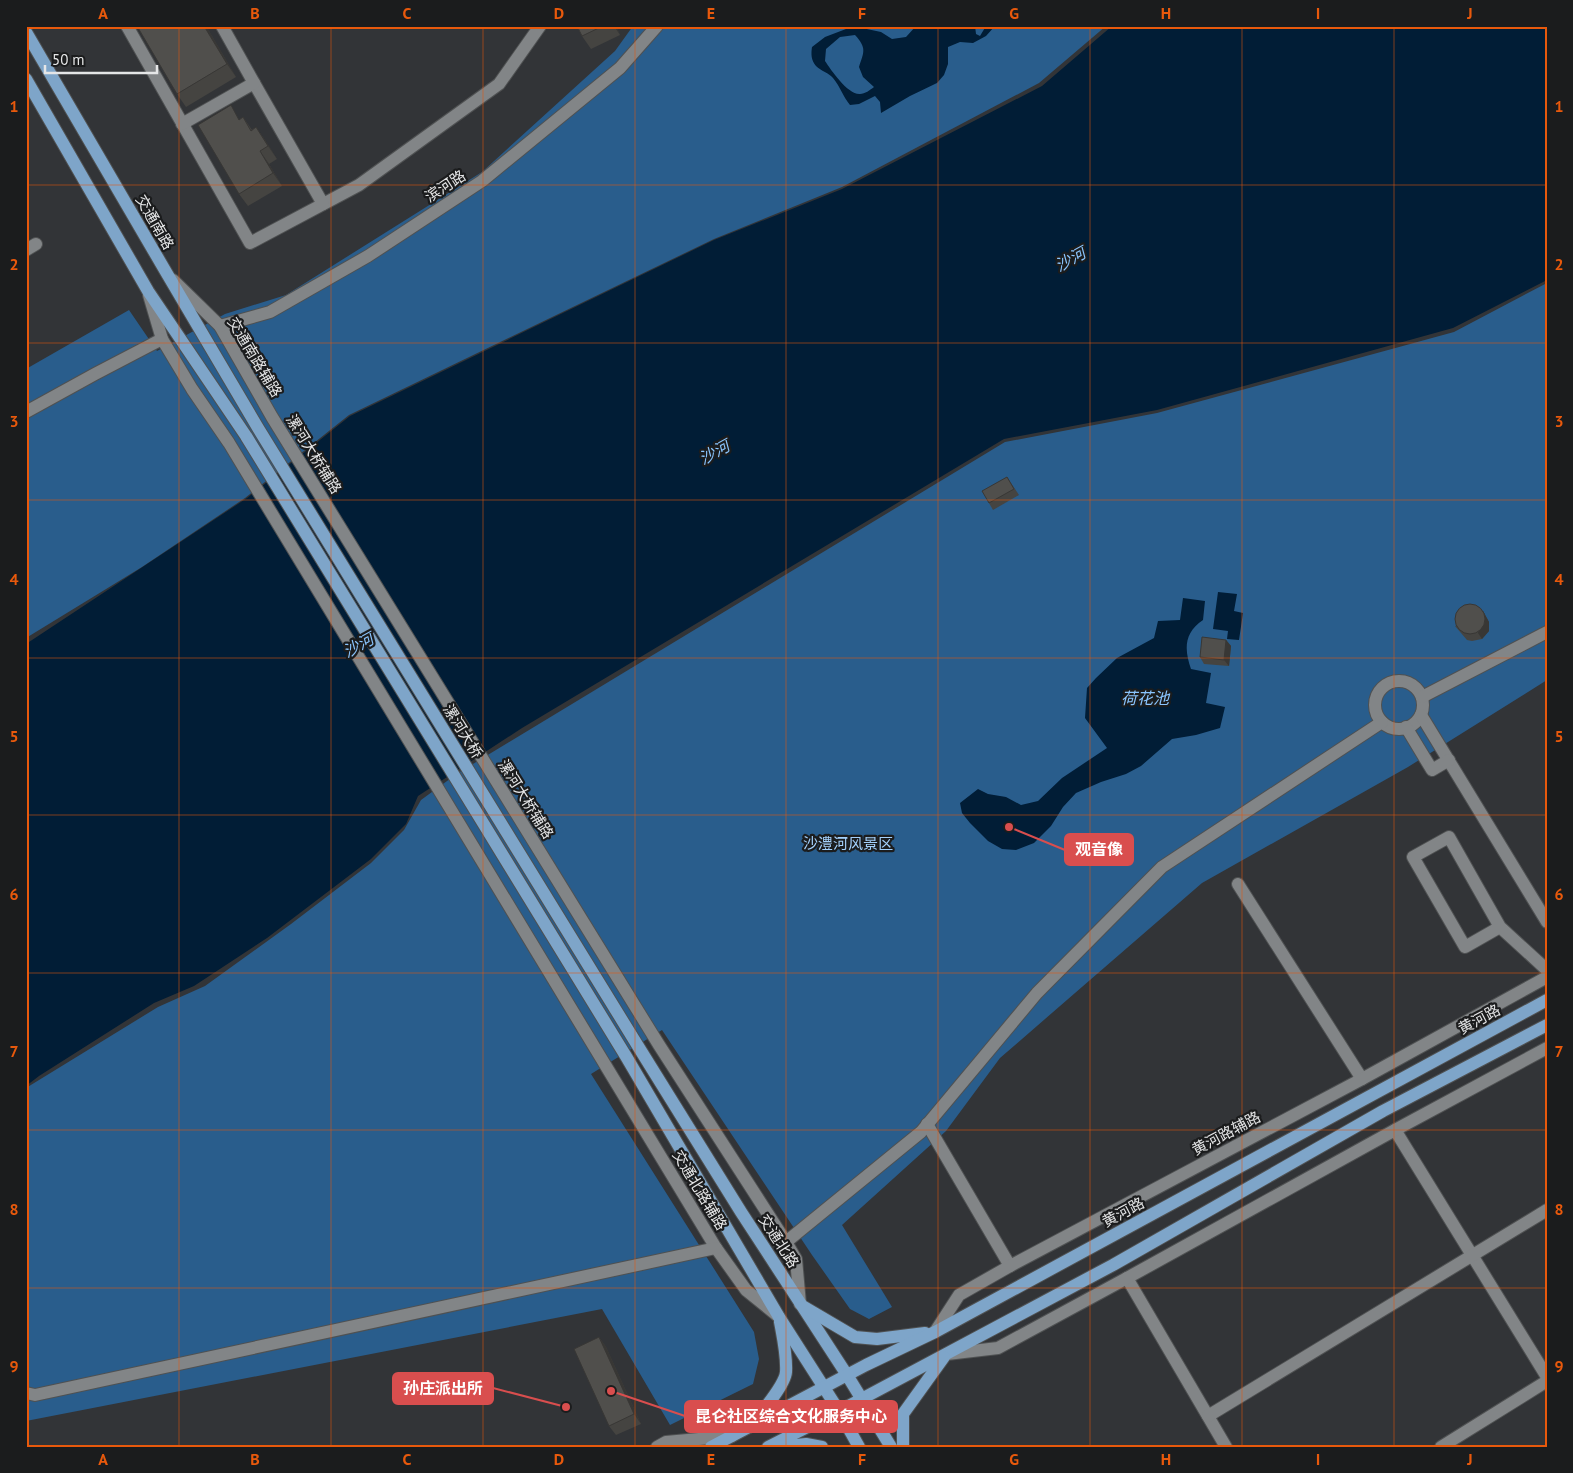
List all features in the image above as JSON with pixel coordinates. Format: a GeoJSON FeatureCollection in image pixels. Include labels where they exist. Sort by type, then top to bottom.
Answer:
{"type":"FeatureCollection","features":[{"type":"Feature","properties":{"kind":"main road","name":"交通南路"},"geometry":{"type":"LineString","coordinates":[[26,32],[258,428]]}},
{"type":"Feature","properties":{"kind":"main road"},"geometry":{"type":"LineString","coordinates":[[26,79],[148,291]]}},
{"type":"Feature","properties":{"kind":"main road","name":"漯河大桥"},"geometry":{"type":"LineString","coordinates":[[148,291],[246,436],[627,1058],[780,1317]]}},
{"type":"Feature","properties":{"kind":"main road","name":"漯河大桥"},"geometry":{"type":"LineString","coordinates":[[258,428],[641,1051]]}},
{"type":"Feature","properties":{"kind":"main road","name":"黄河路"},"geometry":{"type":"LineString","coordinates":[[711,1447],[750,1428],[824,1387],[935,1332],[1547,1000]]}},
{"type":"Feature","properties":{"kind":"main road"},"geometry":{"type":"LineString","coordinates":[[768,1447],[862,1399],[1112,1265],[1383,1111],[1547,1025]]}},
{"type":"Feature","properties":{"kind":"main road","name":"交通北路"},"geometry":{"type":"LineString","coordinates":[[641,1051],[891,1447]]}},
{"type":"Feature","properties":{"kind":"main road"},"geometry":{"type":"LineString","coordinates":[[800,1304],[855,1337],[877,1339],[935,1332]]}},
{"type":"Feature","properties":{"kind":"main road"},"geometry":{"type":"LineString","coordinates":[[780,1317],[839,1411],[859,1447]]}},
{"type":"Feature","properties":{"kind":"main road"},"geometry":{"type":"LineString","coordinates":[[750,1428],[773,1397],[786,1374],[780,1317]]}},
{"type":"Feature","properties":{"kind":"main road"},"geometry":{"type":"LineString","coordinates":[[902,1447],[904,1414],[947,1354]]}},
{"type":"Feature","properties":{"kind":"main road"},"geometry":{"type":"LineString","coordinates":[[777,1447],[806,1444],[822,1447]]}},
{"type":"Feature","properties":{"kind":"street"},"geometry":{"type":"LineString","coordinates":[[127,26],[250,243],[359,185],[499,84],[540,26]]}},
{"type":"Feature","properties":{"kind":"street"},"geometry":{"type":"LineString","coordinates":[[222,26],[323,204]]}},
{"type":"Feature","properties":{"kind":"street","name":"滨河路"},"geometry":{"type":"LineString","coordinates":[[220,326],[270,312],[368,256],[482,181],[620,68],[657,26]]}},
{"type":"Feature","properties":{"kind":"street"},"geometry":{"type":"LineString","coordinates":[[182,124],[254,83]]}},
{"type":"Feature","properties":{"kind":"street","name":"交通南路辅路"},"geometry":{"type":"LineString","coordinates":[[166,272],[220,326],[272,417]]}},
{"type":"Feature","properties":{"kind":"street"},"geometry":{"type":"LineString","coordinates":[[26,412],[162,339],[148,291]]}},
{"type":"Feature","properties":{"kind":"street","name":"交通北路辅路"},"geometry":{"type":"LineString","coordinates":[[162,339],[192,389],[229,443],[716,1248],[746,1290],[780,1317]]}},
{"type":"Feature","properties":{"kind":"street","name":"漯河大桥辅路"},"geometry":{"type":"LineString","coordinates":[[272,417],[659,1045],[786,1242]]}},
{"type":"Feature","properties":{"kind":"street"},"geometry":{"type":"LineString","coordinates":[[1422,697],[1547,632]]}},
{"type":"Feature","properties":{"kind":"street"},"geometry":{"type":"LineString","coordinates":[[1397,681],[1412,685],[1422,697],[1423,703],[1420,715],[1412,724],[1406,727],[1394,728],[1382,722],[1375,708],[1378,693],[1383,687],[1397,681]]}},
{"type":"Feature","properties":{"kind":"street"},"geometry":{"type":"LineString","coordinates":[[1420,715],[1547,922]]}},
{"type":"Feature","properties":{"kind":"street"},"geometry":{"type":"LineString","coordinates":[[800,1304],[796,1259],[786,1242],[918,1134],[1037,993],[1162,867],[1382,722]]}},
{"type":"Feature","properties":{"kind":"street"},"geometry":{"type":"LineString","coordinates":[[1406,727],[1432,770],[1449,760]]}},
{"type":"Feature","properties":{"kind":"street"},"geometry":{"type":"LineString","coordinates":[[1500,927],[1465,947],[1413,857],[1449,837],[1500,927],[1547,970]]}},
{"type":"Feature","properties":{"kind":"street"},"geometry":{"type":"LineString","coordinates":[[1238,884],[1362,1079]]}},
{"type":"Feature","properties":{"kind":"street","name":"黄河路辅路"},"geometry":{"type":"LineString","coordinates":[[935,1332],[959,1294],[1547,978]]}},
{"type":"Feature","properties":{"kind":"street"},"geometry":{"type":"LineString","coordinates":[[947,1354],[998,1348],[1547,1048]]}},
{"type":"Feature","properties":{"kind":"street"},"geometry":{"type":"LineString","coordinates":[[927,1124],[1010,1266]]}},
{"type":"Feature","properties":{"kind":"street"},"geometry":{"type":"LineString","coordinates":[[1395,1130],[1547,1377]]}},
{"type":"Feature","properties":{"kind":"street"},"geometry":{"type":"LineString","coordinates":[[1208,1416],[1547,1210]]}},
{"type":"Feature","properties":{"kind":"street"},"geometry":{"type":"LineString","coordinates":[[29,1395],[716,1248]]}},
{"type":"Feature","properties":{"kind":"street"},"geometry":{"type":"LineString","coordinates":[[1127,1278],[1226,1447]]}},
{"type":"Feature","properties":{"kind":"street"},"geometry":{"type":"LineString","coordinates":[[1441,1447],[1547,1381]]}},
{"type":"Feature","properties":{"kind":"street"},"geometry":{"type":"LineString","coordinates":[[657,1447],[666,1442],[734,1435]]}},
{"type":"Feature","properties":{"kind":"green space"},"geometry":{"type":"Polygon","coordinates":[[[633,26],[1106,26],[1039,83],[842,187],[714,239],[349,415],[245,498],[142,567],[26,638],[26,369],[129,310],[157,351],[225,314],[286,295],[482,172],[615,51],[633,26]]]}},
{"type":"Feature","properties":{"kind":"green space","name":"沙澧河风景区"},"geometry":{"type":"Polygon","coordinates":[[[1547,283],[1547,680],[1408,767],[1202,883],[1000,1058],[946,1131],[842,1225],[892,1307],[869,1319],[850,1309],[662,1030],[591,1074],[754,1332],[759,1359],[753,1384],[670,1425],[602,1309],[26,1421],[26,1088],[158,1007],[205,986],[291,924],[371,863],[404,830],[421,800],[458,773],[1005,442],[1157,413],[1454,332],[1547,283]]]}},
{"type":"Feature","properties":{"kind":"water"},"geometry":{"type":"Polygon","coordinates":[[[916,26],[975,26],[976,34],[980,36],[986,26],[995,26],[986,36],[973,43],[960,42],[948,47],[948,64],[944,75],[937,83],[881,113],[880,102],[875,96],[859,104],[850,105],[838,84],[816,66],[812,57],[812,47],[825,37],[846,29],[862,28],[881,32],[892,39],[906,37],[916,26]],[[855,35],[840,37],[826,49],[825,61],[850,91],[860,94],[866,93],[874,87],[863,77],[859,67],[863,47],[855,35]]]}},
{"type":"Feature","properties":{"kind":"water","name":"沙河"},"geometry":{"type":"Polygon","coordinates":[[[1112,26],[1547,26],[1547,280],[1453,328],[1157,410],[1004,439],[522,728],[418,796],[406,824],[371,859],[267,938],[194,986],[154,1003],[26,1086],[26,644],[247,498],[350,416],[714,240],[842,189],[1042,86],[1112,26]]]}},
{"type":"Feature","properties":{"kind":"water"},"geometry":{"type":"Polygon","coordinates":[[[1218,592],[1237,594],[1234,611],[1243,613],[1239,640],[1227,639],[1228,631],[1213,629],[1218,592]]]}},
{"type":"Feature","properties":{"kind":"water","name":"荷花池"},"geometry":{"type":"Polygon","coordinates":[[[1183,598],[1205,601],[1203,620],[1192,630],[1187,642],[1187,655],[1191,669],[1211,673],[1206,703],[1225,707],[1220,728],[1172,739],[1141,766],[1126,774],[1076,793],[1063,807],[1051,826],[1034,843],[1016,850],[1002,849],[988,841],[962,813],[960,803],[978,789],[988,794],[1006,797],[1021,805],[1038,801],[1062,778],[1107,748],[1085,718],[1087,688],[1117,658],[1154,638],[1158,621],[1180,620],[1183,598]]]}},
{"type":"Feature","properties":{"kind":"building"},"geometry":{"type":"Polygon","coordinates":[[[137,26],[204,26],[227,64],[177,94],[137,26]]]}},
{"type":"Feature","properties":{"kind":"building"},"geometry":{"type":"Polygon","coordinates":[[[577,26],[603,26],[582,36],[577,26]]]}},
{"type":"Feature","properties":{"kind":"building"},"geometry":{"type":"Polygon","coordinates":[[[231,105],[239,120],[243,117],[251,131],[256,127],[268,146],[260,151],[273,173],[239,194],[198,125],[231,105]]]}},
{"type":"Feature","properties":{"kind":"building"},"geometry":{"type":"Polygon","coordinates":[[[1007,477],[1014,489],[989,503],[982,491],[1007,477]]]}},
{"type":"Feature","properties":{"kind":"building"},"geometry":{"type":"Polygon","coordinates":[[[1470,604],[1481,608],[1485,619],[1481,630],[1470,634],[1459,630],[1455,619],[1459,608],[1470,604]]]}},
{"type":"Feature","properties":{"kind":"building"},"geometry":{"type":"Polygon","coordinates":[[[1202,637],[1226,640],[1224,660],[1200,657],[1202,637]]]}},
{"type":"Feature","properties":{"kind":"building"},"geometry":{"type":"Polygon","coordinates":[[[599,1337],[634,1414],[609,1426],[574,1349],[599,1337]]]}},
{"type":"Feature","properties":{"kind":"place","name":"观音像"},"geometry":{"type":"Point","coordinates":[1009,827]}},
{"type":"Feature","properties":{"kind":"place","name":"昆仑社区综合文化服务中心"},"geometry":{"type":"Point","coordinates":[611,1391]}},
{"type":"Feature","properties":{"kind":"place","name":"孙庄派出所"},"geometry":{"type":"Point","coordinates":[566,1407]}}]}
